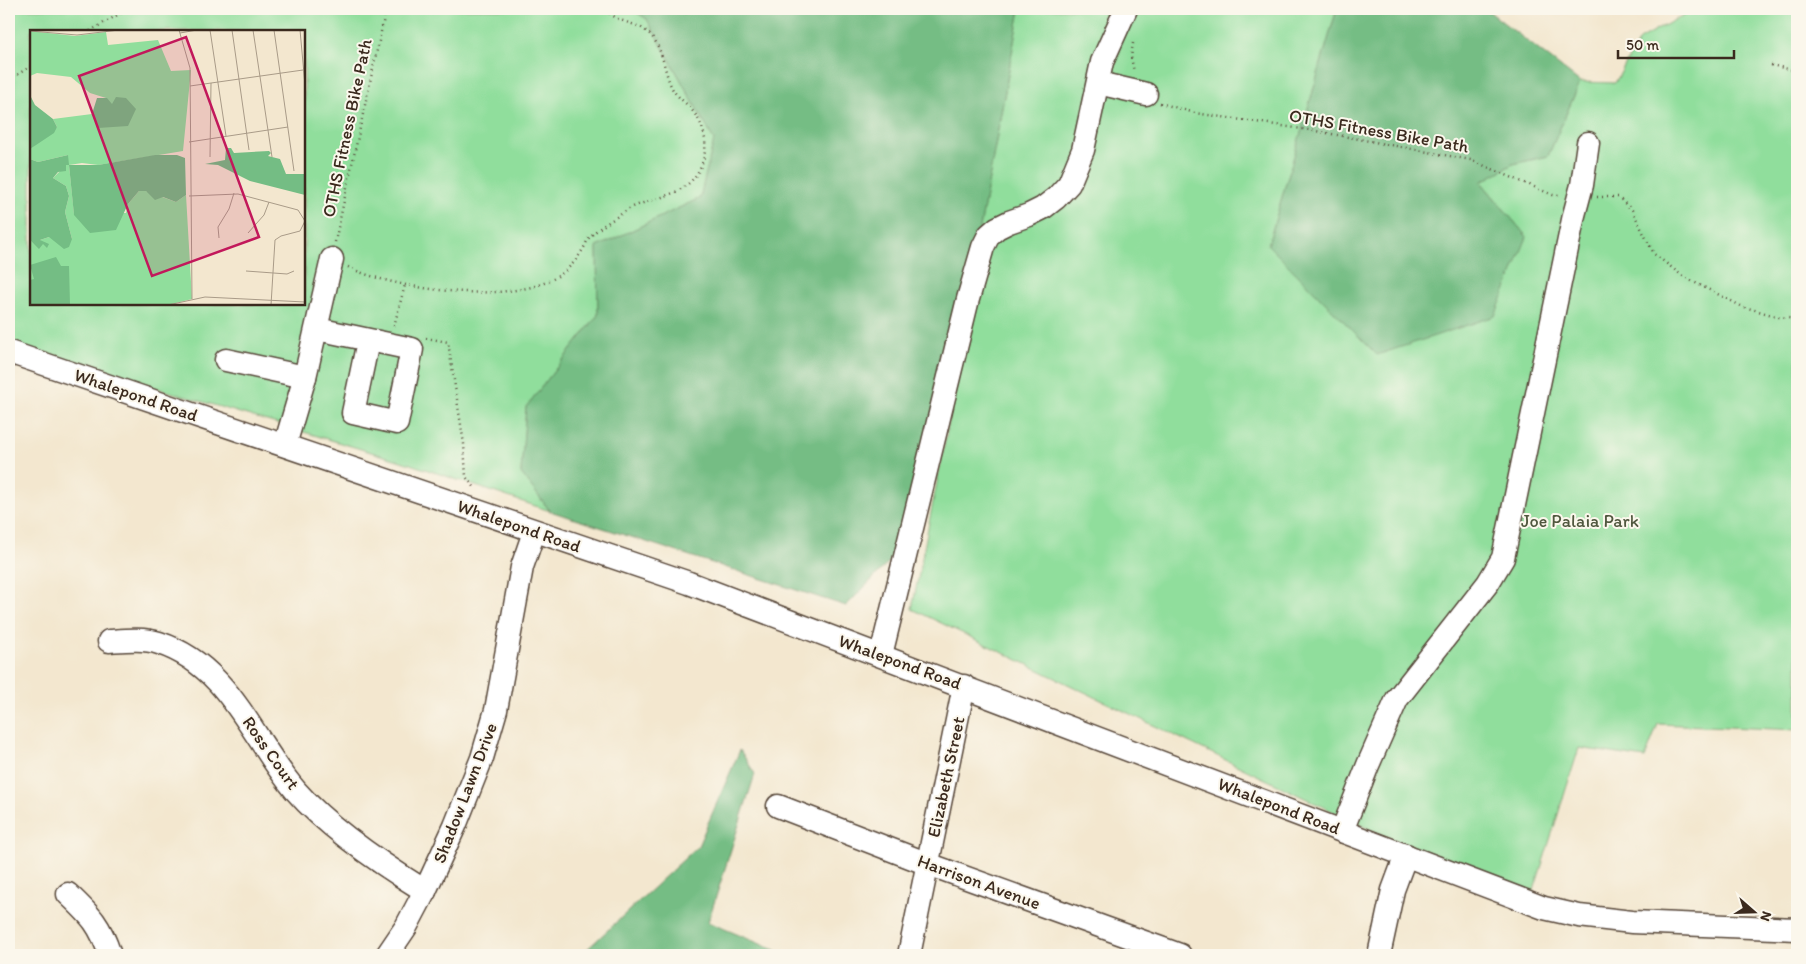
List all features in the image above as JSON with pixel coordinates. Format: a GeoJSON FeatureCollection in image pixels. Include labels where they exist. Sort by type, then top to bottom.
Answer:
{"type":"FeatureCollection","features":[{"type":"Feature","properties":{"kind":"street"},"geometry":{"type":"LineString","coordinates":[[881,655],[968,299],[983,246],[997,228],[1043,208],[1069,184],[1083,150],[1102,62],[1126,9]]}},
{"type":"Feature","properties":{"kind":"street"},"geometry":{"type":"LineString","coordinates":[[1098,83],[1146,94]]}},
{"type":"Feature","properties":{"kind":"street"},"geometry":{"type":"LineString","coordinates":[[1342,830],[1397,699],[1488,583],[1503,558],[1580,197],[1588,143]]}},
{"type":"Feature","properties":{"kind":"street"},"geometry":{"type":"LineString","coordinates":[[285,445],[305,377],[332,259]]}},
{"type":"Feature","properties":{"kind":"street"},"geometry":{"type":"LineString","coordinates":[[317,329],[368,341]]}},
{"type":"Feature","properties":{"kind":"street","name":"Whalepond Road"},"geometry":{"type":"LineString","coordinates":[[9,352],[285,445],[534,532],[690,583],[1544,908],[1579,916],[1632,922],[1797,929]]}},
{"type":"Feature","properties":{"kind":"street"},"geometry":{"type":"LineString","coordinates":[[226,360],[305,377]]}},
{"type":"Feature","properties":{"kind":"street","name":"Shadow Lawn Drive"},"geometry":{"type":"LineString","coordinates":[[387,955],[406,927],[425,891],[455,826],[491,733],[522,568],[534,532]]}},
{"type":"Feature","properties":{"kind":"street","name":"Ross Court"},"geometry":{"type":"LineString","coordinates":[[109,641],[140,640],[158,643],[181,654],[204,670],[218,682],[234,701],[281,772],[310,806],[389,869],[425,891]]}},
{"type":"Feature","properties":{"kind":"street","name":"Elizabeth Street"},"geometry":{"type":"LineString","coordinates":[[909,955],[964,686]]}},
{"type":"Feature","properties":{"kind":"street","name":"Harrison Avenue"},"geometry":{"type":"LineString","coordinates":[[778,806],[928,864],[1180,955]]}},
{"type":"Feature","properties":{"kind":"street"},"geometry":{"type":"LineString","coordinates":[[1379,955],[1393,890],[1406,855]]}},
{"type":"Feature","properties":{"kind":"street"},"geometry":{"type":"LineString","coordinates":[[68,894],[99,927],[110,955]]}},
{"type":"Feature","properties":{"kind":"path"},"geometry":{"type":"LineString","coordinates":[[92,30],[128,9]]}},
{"type":"Feature","properties":{"kind":"path","name":"OTHS Fitness Bike Path"},"geometry":{"type":"LineString","coordinates":[[332,259],[386,9]]}},
{"type":"Feature","properties":{"kind":"path"},"geometry":{"type":"LineString","coordinates":[[332,259],[359,272],[405,285],[450,291],[521,290],[540,285],[558,276],[580,254],[590,237],[630,207],[677,191],[691,180],[701,165],[706,145],[701,124],[690,107],[673,91],[664,71],[660,49],[653,38],[645,30],[618,19],[602,9]]}},
{"type":"Feature","properties":{"kind":"path"},"geometry":{"type":"LineString","coordinates":[[1134,37],[1131,57],[1132,67],[1135,77],[1146,94]]}},
{"type":"Feature","properties":{"kind":"path"},"geometry":{"type":"LineString","coordinates":[[1771,65],[1797,71]]}},
{"type":"Feature","properties":{"kind":"path"},"geometry":{"type":"LineString","coordinates":[[9,80],[30,67]]}},
{"type":"Feature","properties":{"kind":"path","name":"OTHS Fitness Bike Path"},"geometry":{"type":"LineString","coordinates":[[1146,94],[1164,105],[1195,113],[1316,131],[1471,160],[1553,195],[1618,197],[1632,210],[1654,254],[1684,277],[1741,306],[1797,319]]}},
{"type":"Feature","properties":{"kind":"path"},"geometry":{"type":"LineString","coordinates":[[392,331],[405,285]]}},
{"type":"Feature","properties":{"kind":"path"},"geometry":{"type":"LineString","coordinates":[[420,337],[448,342],[464,444],[466,477],[476,489]]}},
{"type":"Feature","properties":{"kind":"green space"},"geometry":{"type":"Polygon","coordinates":[[[9,9],[631,9],[647,19],[714,140],[700,198],[597,247],[598,315],[526,407],[521,473],[550,511],[401,461],[9,344],[9,9]]]}},
{"type":"Feature","properties":{"kind":"green space"},"geometry":{"type":"Polygon","coordinates":[[[631,9],[1020,9],[980,228],[957,380],[895,556],[846,606],[550,511],[521,473],[526,407],[598,315],[597,247],[700,198],[714,140],[647,19],[631,9]]]}},
{"type":"Feature","properties":{"kind":"green space","name":"Joe Palaia Park"},"geometry":{"type":"Polygon","coordinates":[[[1020,9],[1337,9],[1268,245],[1527,237],[1481,182],[1513,164],[1548,156],[1580,82],[1615,83],[1639,40],[1694,9],[1797,9],[1797,730],[1658,724],[1645,758],[1579,748],[1529,906],[912,609],[957,380],[980,228],[1020,9]]]}},
{"type":"Feature","properties":{"kind":"green space"},"geometry":{"type":"Polygon","coordinates":[[[1337,9],[1486,9],[1580,82],[1548,156],[1513,164],[1481,182],[1527,237],[1495,316],[1377,355],[1268,245],[1337,9]]]}},
{"type":"Feature","properties":{"kind":"green space"},"geometry":{"type":"Polygon","coordinates":[[[740,750],[755,774],[708,922],[787,955],[581,955],[698,846],[740,750]]]}}]}
